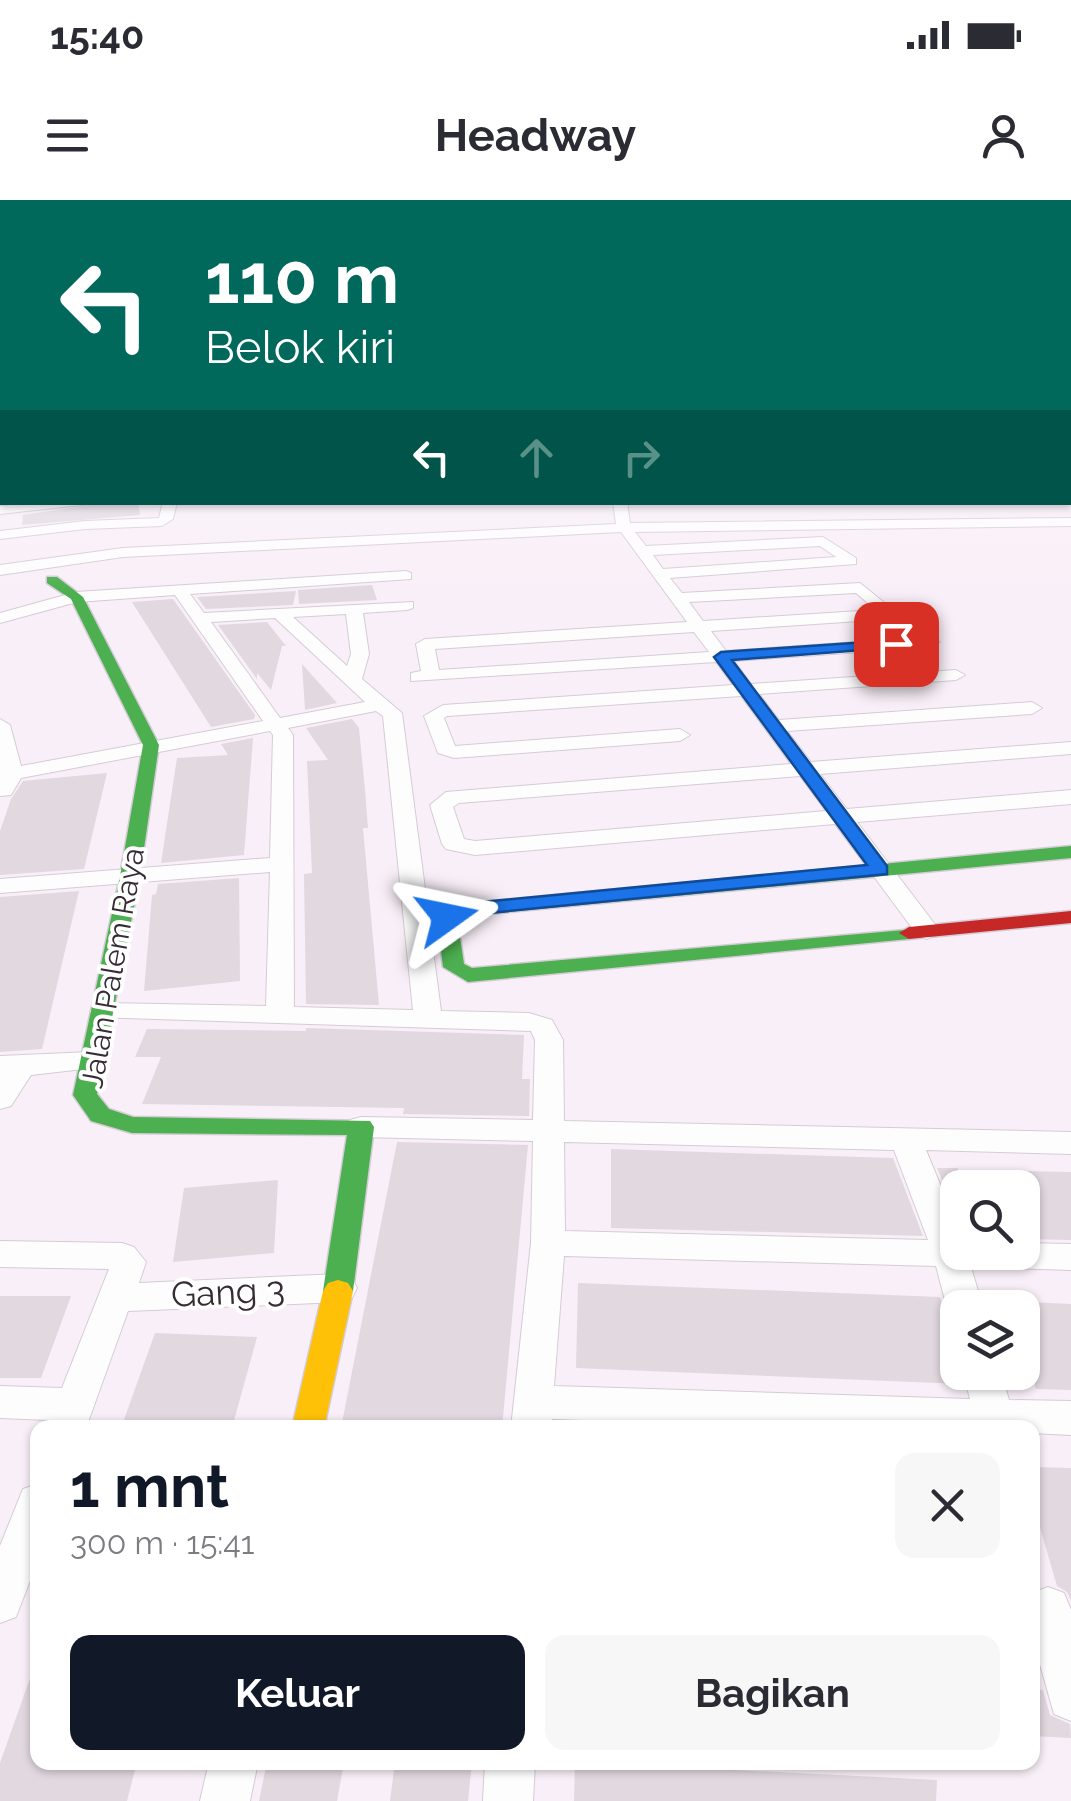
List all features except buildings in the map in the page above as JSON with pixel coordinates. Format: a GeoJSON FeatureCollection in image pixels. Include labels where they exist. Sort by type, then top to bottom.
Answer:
{"type":"FeatureCollection","features":[{"type":"Feature","properties":{"kind":"street"},"geometry":{"type":"LineString","coordinates":[[0,510],[51,505]]}},
{"type":"Feature","properties":{"kind":"street"},"geometry":{"type":"LineString","coordinates":[[85,505],[85,525]]}},
{"type":"Feature","properties":{"kind":"street"},"geometry":{"type":"LineString","coordinates":[[17,506],[8,533],[162,522],[169,505]]}},
{"type":"Feature","properties":{"kind":"street"},"geometry":{"type":"LineString","coordinates":[[620,505],[624,527],[927,932]]}},
{"type":"Feature","properties":{"kind":"street"},"geometry":{"type":"LineString","coordinates":[[4,578],[110,555],[624,527],[834,520],[1071,522]]}},
{"type":"Feature","properties":{"kind":"street"},"geometry":{"type":"LineString","coordinates":[[642,551],[822,541],[851,561],[660,574]]}},
{"type":"Feature","properties":{"kind":"street"},"geometry":{"type":"LineString","coordinates":[[4,578],[52,580],[110,555]]}},
{"type":"Feature","properties":{"kind":"street"},"geometry":{"type":"LineString","coordinates":[[0,618],[76,597],[406,576]]}},
{"type":"Feature","properties":{"kind":"street"},"geometry":{"type":"LineString","coordinates":[[52,580],[76,597],[152,745]]}},
{"type":"Feature","properties":{"kind":"street"},"geometry":{"type":"LineString","coordinates":[[678,598],[860,588],[890,612],[425,644],[424,677],[931,642]]}},
{"type":"Feature","properties":{"kind":"street"},"geometry":{"type":"LineString","coordinates":[[179,590],[283,735],[280,1016]]}},
{"type":"Feature","properties":{"kind":"street"},"geometry":{"type":"LineString","coordinates":[[199,618],[407,606]]}},
{"type":"Feature","properties":{"kind":"street"},"geometry":{"type":"LineString","coordinates":[[353,678],[360,654],[354,609]]}},
{"type":"Feature","properties":{"kind":"street"},"geometry":{"type":"LineString","coordinates":[[279,613],[392,713],[428,1019]]}},
{"type":"Feature","properties":{"kind":"street"},"geometry":{"type":"LineString","coordinates":[[680,736],[454,752],[445,749],[434,716],[443,711],[956,676]]}},
{"type":"Feature","properties":{"kind":"street"},"geometry":{"type":"LineString","coordinates":[[656,696],[705,778]]}},
{"type":"Feature","properties":{"kind":"street"},"geometry":{"type":"LineString","coordinates":[[6,775],[379,705]]}},
{"type":"Feature","properties":{"kind":"street"},"geometry":{"type":"LineString","coordinates":[[774,726],[1032,708]]}},
{"type":"Feature","properties":{"kind":"street"},"geometry":{"type":"LineString","coordinates":[[0,728],[6,775],[0,796]]}},
{"type":"Feature","properties":{"kind":"street","name":"Jalan Palem Raya"},"geometry":{"type":"LineString","coordinates":[[152,745],[130,876],[85,1095],[100,1115],[113,1122],[361,1127]]}},
{"type":"Feature","properties":{"kind":"street"},"geometry":{"type":"LineString","coordinates":[[1071,748],[705,778],[453,790],[442,805],[454,844],[461,847],[1071,797]]}},
{"type":"Feature","properties":{"kind":"street"},"geometry":{"type":"LineString","coordinates":[[1071,852],[450,911],[447,917],[454,967],[468,975],[1071,917]]}},
{"type":"Feature","properties":{"kind":"street"},"geometry":{"type":"LineString","coordinates":[[0,886],[281,864]]}},
{"type":"Feature","properties":{"kind":"street"},"geometry":{"type":"LineString","coordinates":[[104,1011],[529,1022],[542,1026],[549,1040],[548,1244],[532,1415],[1071,1418]]}},
{"type":"Feature","properties":{"kind":"street"},"geometry":{"type":"LineString","coordinates":[[0,1098],[11,1065],[91,1062]]}},
{"type":"Feature","properties":{"kind":"street"},"geometry":{"type":"LineString","coordinates":[[310,1420],[339,1288],[361,1127],[1071,1143]]}},
{"type":"Feature","properties":{"kind":"street"},"geometry":{"type":"LineString","coordinates":[[906,1139],[940,1227]]}},
{"type":"Feature","properties":{"kind":"street"},"geometry":{"type":"LineString","coordinates":[[548,1244],[940,1253]]}},
{"type":"Feature","properties":{"kind":"street"},"geometry":{"type":"LineString","coordinates":[[0,1254],[122,1256],[129,1262],[70,1416],[0,1402]]}},
{"type":"Feature","properties":{"kind":"street"},"geometry":{"type":"LineString","coordinates":[[1040,1256],[1071,1257]]}},
{"type":"Feature","properties":{"kind":"street","name":"Gang 3"},"geometry":{"type":"LineString","coordinates":[[117,1298],[339,1288]]}},
{"type":"Feature","properties":{"kind":"street"},"geometry":{"type":"LineString","coordinates":[[987,1390],[994,1416]]}},
{"type":"Feature","properties":{"kind":"street"},"geometry":{"type":"LineString","coordinates":[[0,1602],[30,1523]]}},
{"type":"Feature","properties":{"kind":"street"},"geometry":{"type":"LineString","coordinates":[[1050,1608],[1071,1696]]}},
{"type":"Feature","properties":{"kind":"street"},"geometry":{"type":"LineString","coordinates":[[225,1801],[232,1770]]}},
{"type":"Feature","properties":{"kind":"street"},"geometry":{"type":"LineString","coordinates":[[508,1801],[510,1770]]}},
{"type":"Feature","properties":{"kind":"traffic: fast"},"geometry":{"type":"LineString","coordinates":[[52,580],[76,597],[151,745],[130,876],[85,1095],[100,1115],[132,1125],[361,1127],[338,1291]]}},
{"type":"Feature","properties":{"kind":"traffic: fast"},"geometry":{"type":"LineString","coordinates":[[909,933],[468,975],[454,967],[447,917],[451,911],[1071,852]]}},
{"type":"Feature","properties":{"kind":"traffic: slow"},"geometry":{"type":"LineString","coordinates":[[310,1420],[338,1291]]}},
{"type":"Feature","properties":{"kind":"traffic: jam"},"geometry":{"type":"LineString","coordinates":[[909,933],[1071,917]]}},
{"type":"Feature","properties":{"kind":"route"},"geometry":{"type":"LineString","coordinates":[[447,917],[450,911],[880,870],[721,657],[896,644]]}}]}
